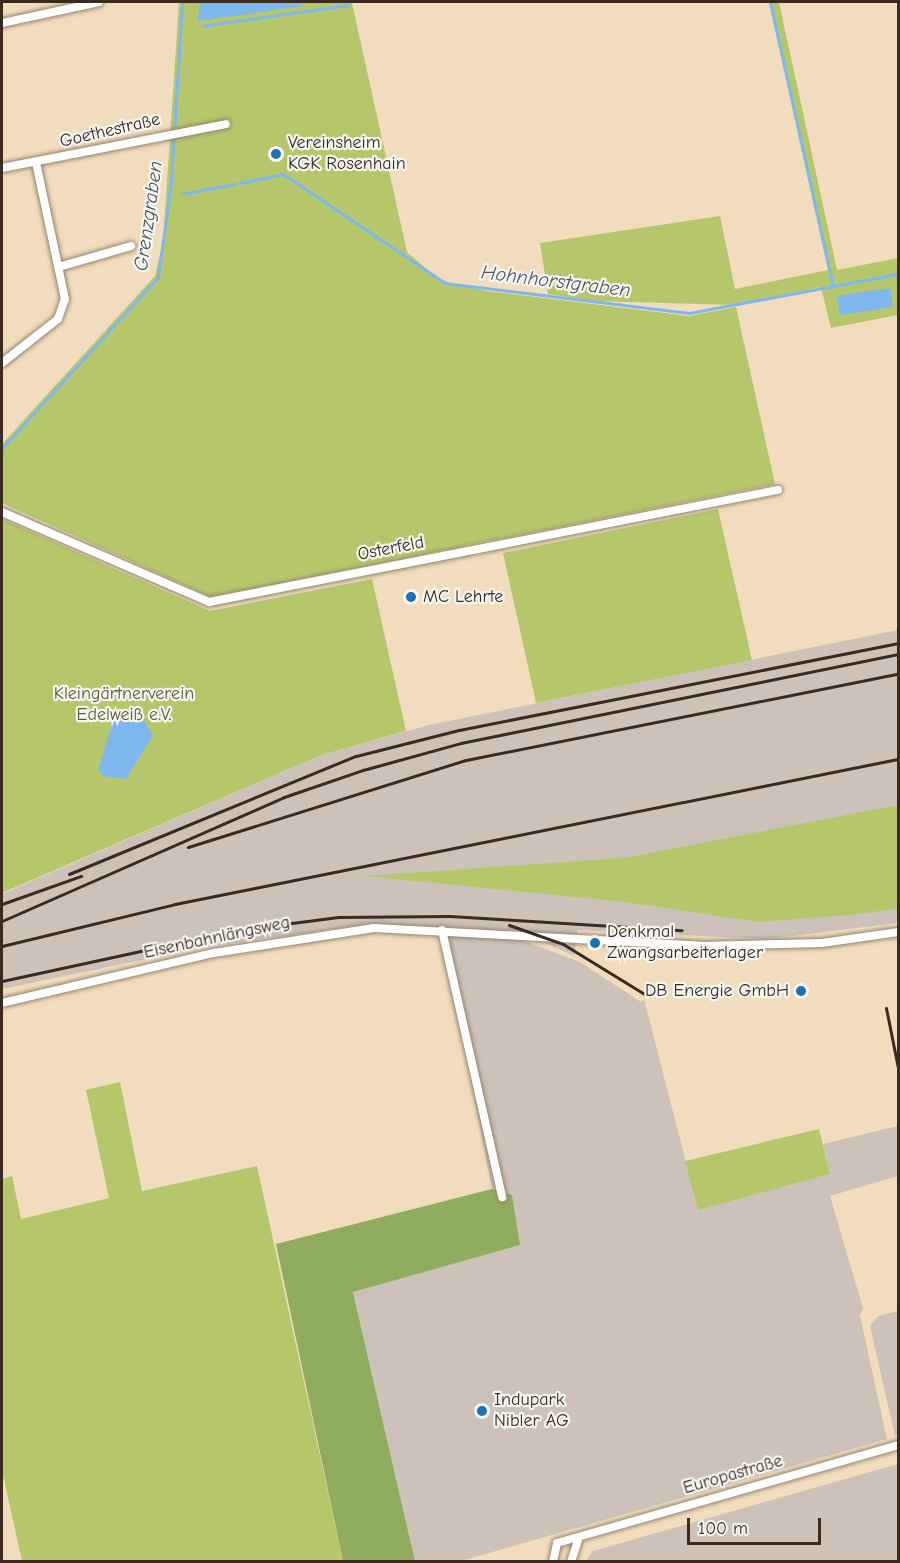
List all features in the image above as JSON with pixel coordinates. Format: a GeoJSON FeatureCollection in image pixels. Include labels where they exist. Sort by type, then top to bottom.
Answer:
{"type":"FeatureCollection","features":[{"type":"Feature","properties":{"kind":"street"},"geometry":{"type":"LineString","coordinates":[[2,23],[99,2]]}},
{"type":"Feature","properties":{"kind":"street","name":"Goethestraße"},"geometry":{"type":"LineString","coordinates":[[2,168],[226,124]]}},
{"type":"Feature","properties":{"kind":"street"},"geometry":{"type":"LineString","coordinates":[[2,363],[58,319],[65,300],[62,266],[36,163]]}},
{"type":"Feature","properties":{"kind":"street"},"geometry":{"type":"LineString","coordinates":[[62,266],[131,246]]}},
{"type":"Feature","properties":{"kind":"street","name":"Osterfeld"},"geometry":{"type":"LineString","coordinates":[[2,512],[209,602],[778,490]]}},
{"type":"Feature","properties":{"kind":"street","name":"Eisenbahnlängsweg"},"geometry":{"type":"LineString","coordinates":[[2,1003],[278,941],[374,928],[755,946],[898,932]]}},
{"type":"Feature","properties":{"kind":"street"},"geometry":{"type":"LineString","coordinates":[[442,930],[502,1197]]}},
{"type":"Feature","properties":{"kind":"street","name":"Europastraße"},"geometry":{"type":"LineString","coordinates":[[553,1562],[557,1543],[578,1540],[898,1444]]}},
{"type":"Feature","properties":{"kind":"street"},"geometry":{"type":"LineString","coordinates":[[571,1562],[578,1540]]}},
{"type":"Feature","properties":{"kind":"shaded area"},"geometry":{"type":"Polygon","coordinates":[[[898,630],[898,923],[766,939],[578,930],[574,956],[535,938],[511,936],[580,962],[641,1002],[644,999],[698,1209],[830,1174],[823,1144],[898,1126],[898,1176],[830,1196],[863,1308],[860,1316],[887,1439],[461,1561],[415,1561],[353,1291],[520,1245],[512,1195],[492,1189],[450,972],[447,934],[485,933],[369,924],[210,946],[2,989],[2,894],[319,756],[429,725],[898,630]]]}},
{"type":"Feature","properties":{"kind":"shaded area"},"geometry":{"type":"Polygon","coordinates":[[[898,1311],[898,1435],[895,1436],[870,1326],[878,1316],[898,1311]]]}},
{"type":"Feature","properties":{"kind":"shaded area"},"geometry":{"type":"Polygon","coordinates":[[[898,1464],[898,1561],[586,1561],[593,1551],[898,1464]]]}},
{"type":"Feature","properties":{"kind":"green space"},"geometry":{"type":"Polygon","coordinates":[[[179,2],[360,2],[352,3],[407,252],[439,280],[487,291],[689,316],[736,307],[775,484],[211,597],[2,503],[2,444],[155,276],[163,241],[179,2]]]}},
{"type":"Feature","properties":{"kind":"green space"},"geometry":{"type":"Polygon","coordinates":[[[769,2],[779,2],[837,270],[898,258],[898,315],[831,328],[821,287],[734,305],[592,301],[548,294],[540,243],[720,216],[735,289],[828,270],[769,2]]]}},
{"type":"Feature","properties":{"kind":"green space"},"geometry":{"type":"Polygon","coordinates":[[[718,509],[752,660],[536,703],[503,553],[718,509]]]}},
{"type":"Feature","properties":{"kind":"green space","name":"Kleingärtnerverein Edelweiß e.V."},"geometry":{"type":"Polygon","coordinates":[[[2,519],[210,611],[372,579],[406,731],[319,756],[2,893],[2,519]]]}},
{"type":"Feature","properties":{"kind":"green space"},"geometry":{"type":"Polygon","coordinates":[[[898,805],[898,908],[861,914],[759,922],[625,902],[365,876],[624,858],[898,805]]]}},
{"type":"Feature","properties":{"kind":"green space"},"geometry":{"type":"Polygon","coordinates":[[[120,1082],[142,1191],[257,1166],[343,1561],[22,1561],[2,1470],[2,1179],[12,1176],[21,1219],[109,1198],[86,1090],[120,1082]]]}},
{"type":"Feature","properties":{"kind":"green space"},"geometry":{"type":"Polygon","coordinates":[[[819,1129],[830,1174],[698,1210],[685,1161],[819,1129]]]}},
{"type":"Feature","properties":{"kind":"green space"},"geometry":{"type":"Polygon","coordinates":[[[492,1189],[512,1195],[520,1245],[353,1292],[415,1561],[343,1561],[276,1244],[492,1189]]]}},
{"type":"Feature","properties":{"kind":"water"},"geometry":{"type":"Polygon","coordinates":[[[200,2],[302,2],[303,6],[198,21],[200,2]]]}},
{"type":"Feature","properties":{"kind":"water"},"geometry":{"type":"Polygon","coordinates":[[[890,288],[893,307],[840,315],[837,296],[890,288]]]}},
{"type":"Feature","properties":{"kind":"water"},"geometry":{"type":"Polygon","coordinates":[[[116,713],[143,719],[153,735],[126,779],[103,776],[98,769],[116,713]]]}},
{"type":"Feature","properties":{"kind":"waterway","name":"Grenzgraben"},"geometry":{"type":"LineString","coordinates":[[2,448],[158,277],[171,182],[182,2]]}},
{"type":"Feature","properties":{"kind":"waterway"},"geometry":{"type":"LineString","coordinates":[[770,2],[833,286]]}},
{"type":"Feature","properties":{"kind":"waterway"},"geometry":{"type":"LineString","coordinates":[[202,26],[347,5]]}},
{"type":"Feature","properties":{"kind":"waterway","name":"Hohnhorstgraben"},"geometry":{"type":"LineString","coordinates":[[239,183],[283,174],[445,283],[689,313],[898,274]]}},
{"type":"Feature","properties":{"kind":"waterway","name":"Hohnhorstgraben"},"geometry":{"type":"LineString","coordinates":[[182,194],[234,184]]}},
{"type":"Feature","properties":{"kind":"railway"},"geometry":{"type":"LineString","coordinates":[[69,874],[356,756],[459,730],[898,643]]}},
{"type":"Feature","properties":{"kind":"railway"},"geometry":{"type":"LineString","coordinates":[[2,921],[284,797],[363,770],[461,743],[898,654]]}},
{"type":"Feature","properties":{"kind":"railway"},"geometry":{"type":"LineString","coordinates":[[188,847],[466,760],[898,674]]}},
{"type":"Feature","properties":{"kind":"railway"},"geometry":{"type":"LineString","coordinates":[[2,946],[175,904],[898,759]]}},
{"type":"Feature","properties":{"kind":"railway"},"geometry":{"type":"LineString","coordinates":[[2,904],[81,876]]}},
{"type":"Feature","properties":{"kind":"railway"},"geometry":{"type":"LineString","coordinates":[[2,981],[238,930],[338,917],[450,916],[682,930]]}},
{"type":"Feature","properties":{"kind":"railway"},"geometry":{"type":"LineString","coordinates":[[509,925],[563,944],[646,995]]}},
{"type":"Feature","properties":{"kind":"railway"},"geometry":{"type":"LineString","coordinates":[[886,1008],[898,1068]]}},
{"type":"Feature","properties":{"kind":"place","name":"Vereinsheim KGK Rosenhain"},"geometry":{"type":"Point","coordinates":[276,154]}},
{"type":"Feature","properties":{"kind":"place","name":"MC Lehrte"},"geometry":{"type":"Point","coordinates":[411,597]}},
{"type":"Feature","properties":{"kind":"place","name":"Denkmal Zwangsarbeiterlager"},"geometry":{"type":"Point","coordinates":[595,943]}},
{"type":"Feature","properties":{"kind":"place","name":"DB Energie GmbH"},"geometry":{"type":"Point","coordinates":[801,991]}},
{"type":"Feature","properties":{"kind":"place","name":"Indupark Nibler AG"},"geometry":{"type":"Point","coordinates":[482,1411]}}]}
